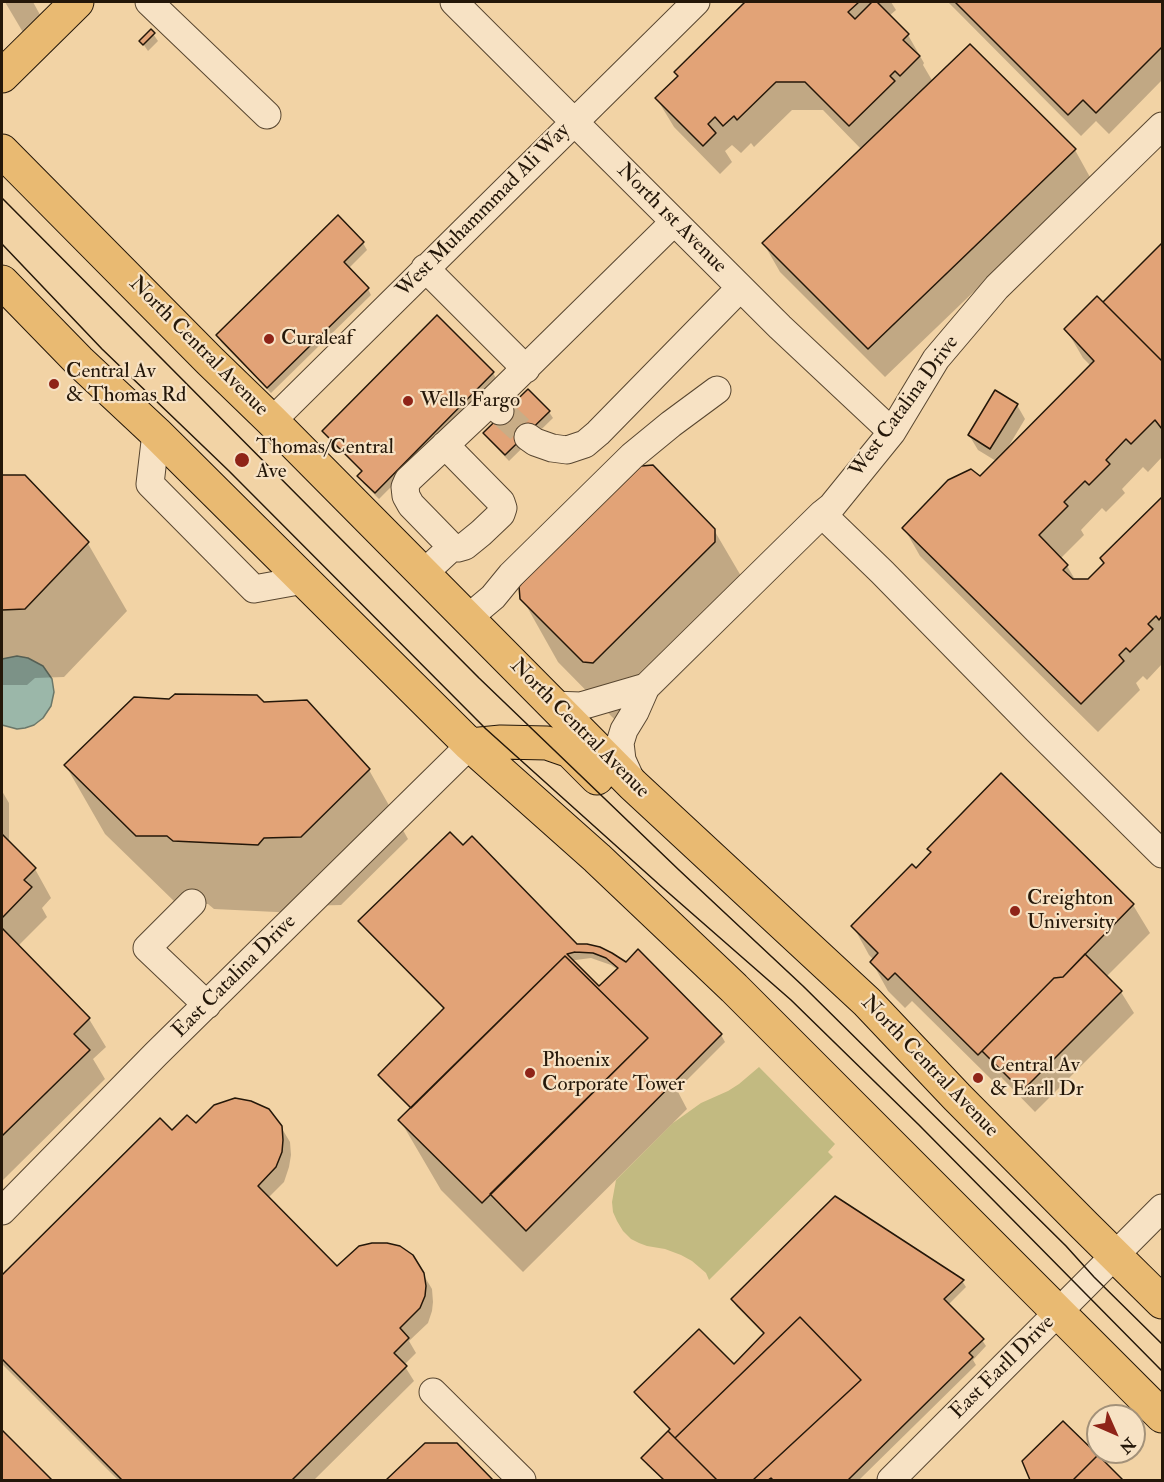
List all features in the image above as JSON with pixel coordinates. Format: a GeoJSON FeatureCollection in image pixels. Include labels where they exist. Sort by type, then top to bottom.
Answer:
{"type":"FeatureCollection","features":[{"type":"Feature","properties":{"kind":"main road"},"geometry":{"type":"LineString","coordinates":[[2,76],[77,2]]}},
{"type":"Feature","properties":{"kind":"main road","name":"North Central Avenue"},"geometry":{"type":"LineString","coordinates":[[2,152],[424,573],[552,705],[633,785],[860,995],[957,1097],[1162,1302]]}},
{"type":"Feature","properties":{"kind":"main road"},"geometry":{"type":"LineString","coordinates":[[2,282],[79,361],[156,433],[470,745],[597,858],[734,988],[1162,1416]]}},
{"type":"Feature","properties":{"kind":"main road"},"geometry":{"type":"LineString","coordinates":[[470,745],[501,742],[547,743],[570,751],[660,838],[705,851]]}},
{"type":"Feature","properties":{"kind":"street"},"geometry":{"type":"LineString","coordinates":[[149,2],[267,115]]}},
{"type":"Feature","properties":{"kind":"street","name":"North 1st Avenue"},"geometry":{"type":"LineString","coordinates":[[454,2],[740,288],[892,432]]}},
{"type":"Feature","properties":{"kind":"street","name":"West Muhammmad Ali Way"},"geometry":{"type":"LineString","coordinates":[[272,421],[696,2]]}},
{"type":"Feature","properties":{"kind":"street","name":"West Catalina Drive"},"geometry":{"type":"LineString","coordinates":[[633,785],[622,760],[620,743],[645,687],[832,506],[892,432],[936,359],[997,287],[1162,126]]}},
{"type":"Feature","properties":{"kind":"street"},"geometry":{"type":"LineString","coordinates":[[445,445],[501,502],[503,508],[501,514],[488,527],[465,546],[458,548],[452,547],[411,505],[406,496],[405,487],[408,480],[445,445],[496,407],[526,369],[674,222]]}},
{"type":"Feature","properties":{"kind":"street"},"geometry":{"type":"LineString","coordinates":[[425,268],[526,369]]}},
{"type":"Feature","properties":{"kind":"street"},"geometry":{"type":"LineString","coordinates":[[528,437],[552,448],[567,450],[585,444],[740,288]]}},
{"type":"Feature","properties":{"kind":"street"},"geometry":{"type":"LineString","coordinates":[[468,618],[493,597],[511,575],[632,456],[717,390]]}},
{"type":"Feature","properties":{"kind":"street"},"geometry":{"type":"LineString","coordinates":[[822,514],[1162,854]]}},
{"type":"Feature","properties":{"kind":"street"},"geometry":{"type":"LineString","coordinates":[[424,573],[452,547]]}},
{"type":"Feature","properties":{"kind":"street","name":"West Catalina Drive"},"geometry":{"type":"LineString","coordinates":[[552,705],[580,706],[645,687]]}},
{"type":"Feature","properties":{"kind":"street","name":"East Catalina Drive"},"geometry":{"type":"LineString","coordinates":[[2,1211],[470,745]]}},
{"type":"Feature","properties":{"kind":"street"},"geometry":{"type":"LineString","coordinates":[[192,903],[147,948],[207,1005]]}},
{"type":"Feature","properties":{"kind":"street","name":"East Earll Drive"},"geometry":{"type":"LineString","coordinates":[[891,1480],[1162,1208]]}},
{"type":"Feature","properties":{"kind":"street"},"geometry":{"type":"LineString","coordinates":[[433,1392],[522,1480]]}},
{"type":"Feature","properties":{"kind":"shaded area"},"geometry":{"type":"Polygon","coordinates":[[[17,656],[28,658],[43,666],[52,679],[54,692],[51,706],[43,718],[34,725],[17,729],[2,725],[2,659],[17,656]]]}},
{"type":"Feature","properties":{"kind":"shaded area"},"geometry":{"type":"Polygon","coordinates":[[[759,1067],[835,1144],[828,1152],[833,1157],[709,1280],[706,1273],[692,1261],[665,1249],[639,1243],[623,1231],[613,1212],[612,1202],[616,1180],[673,1123],[701,1103],[739,1084],[759,1067]]]}},
{"type":"Feature","properties":{"kind":"building"},"geometry":{"type":"Polygon","coordinates":[[[745,2],[859,2],[848,12],[855,19],[872,2],[877,2],[909,34],[903,40],[920,56],[900,76],[895,71],[890,76],[895,81],[849,126],[805,82],[776,82],[737,120],[734,116],[723,126],[715,117],[708,124],[716,133],[703,146],[655,98],[678,76],[674,72],[745,2]]]}},
{"type":"Feature","properties":{"kind":"building"},"geometry":{"type":"Polygon","coordinates":[[[955,2],[1162,2],[1162,47],[1096,113],[1083,100],[1068,115],[955,2]]]}},
{"type":"Feature","properties":{"kind":"building"},"geometry":{"type":"Polygon","coordinates":[[[151,29],[155,33],[143,45],[139,41],[151,29]]]}},
{"type":"Feature","properties":{"kind":"building"},"geometry":{"type":"Polygon","coordinates":[[[970,44],[1076,149],[868,349],[762,243],[970,44]]]}},
{"type":"Feature","properties":{"kind":"building"},"geometry":{"type":"Polygon","coordinates":[[[338,215],[364,242],[344,262],[369,288],[267,388],[216,335],[338,215]]]}},
{"type":"Feature","properties":{"kind":"building"},"geometry":{"type":"Polygon","coordinates":[[[1162,243],[1162,361],[1103,302],[1162,243]]]}},
{"type":"Feature","properties":{"kind":"building"},"geometry":{"type":"Polygon","coordinates":[[[1097,296],[1162,361],[1162,429],[1155,420],[1131,444],[1126,439],[1106,460],[1110,464],[1089,485],[1085,481],[1064,502],[1068,506],[1039,535],[1068,565],[1063,570],[1073,579],[1088,579],[1104,563],[1100,558],[1162,497],[1162,616],[1159,620],[1156,616],[1148,624],[1153,629],[1130,652],[1126,648],[1119,655],[1124,661],[1081,704],[902,528],[948,480],[971,469],[980,476],[1094,361],[1064,329],[1097,296]]]}},
{"type":"Feature","properties":{"kind":"building","name":"Wells Fargo"},"geometry":{"type":"Polygon","coordinates":[[[437,315],[494,372],[375,493],[357,476],[362,471],[322,431],[437,315]]]}},
{"type":"Feature","properties":{"kind":"building"},"geometry":{"type":"Polygon","coordinates":[[[528,389],[550,411],[505,455],[483,433],[528,389]]]}},
{"type":"Feature","properties":{"kind":"building"},"geometry":{"type":"Polygon","coordinates":[[[995,390],[1018,404],[990,449],[968,435],[995,390]]]}},
{"type":"Feature","properties":{"kind":"building"},"geometry":{"type":"Polygon","coordinates":[[[653,465],[715,529],[715,542],[593,663],[583,662],[520,599],[519,586],[641,466],[653,465]]]}},
{"type":"Feature","properties":{"kind":"building"},"geometry":{"type":"Polygon","coordinates":[[[2,475],[25,475],[89,542],[25,609],[2,610],[2,475]]]}},
{"type":"Feature","properties":{"kind":"building"},"geometry":{"type":"Polygon","coordinates":[[[175,694],[257,695],[264,702],[307,700],[370,769],[301,837],[264,838],[258,845],[173,841],[167,836],[136,836],[64,765],[134,697],[169,699],[175,694]]]}},
{"type":"Feature","properties":{"kind":"building"},"geometry":{"type":"Polygon","coordinates":[[[1001,773],[1134,904],[1063,977],[1054,978],[978,1055],[895,973],[888,980],[870,962],[878,953],[851,926],[912,864],[916,868],[931,852],[927,849],[1001,773]]]}},
{"type":"Feature","properties":{"kind":"building"},"geometry":{"type":"Polygon","coordinates":[[[450,832],[463,845],[472,836],[577,944],[600,947],[626,962],[638,949],[722,1034],[526,1231],[490,1194],[648,1038],[565,956],[411,1108],[378,1075],[444,1008],[358,921],[450,832]],[[593,953],[567,954],[599,986],[618,968],[606,958],[593,953]]]}},
{"type":"Feature","properties":{"kind":"building"},"geometry":{"type":"Polygon","coordinates":[[[2,834],[36,868],[24,880],[32,887],[2,918],[2,834]]]}},
{"type":"Feature","properties":{"kind":"building"},"geometry":{"type":"Polygon","coordinates":[[[2,928],[90,1018],[74,1034],[90,1050],[2,1136],[2,928]]]}},
{"type":"Feature","properties":{"kind":"building"},"geometry":{"type":"Polygon","coordinates":[[[1085,954],[1122,991],[1022,1091],[982,1051],[1054,978],[1063,977],[1085,954]]]}},
{"type":"Feature","properties":{"kind":"building","name":"Phoenix Corporate Tower"},"geometry":{"type":"Polygon","coordinates":[[[565,956],[648,1038],[482,1203],[398,1120],[565,956]]]}},
{"type":"Feature","properties":{"kind":"building"},"geometry":{"type":"Polygon","coordinates":[[[235,1098],[251,1101],[269,1109],[282,1126],[282,1152],[276,1167],[258,1186],[337,1266],[359,1246],[372,1243],[400,1246],[413,1255],[424,1273],[426,1286],[420,1308],[400,1328],[409,1338],[394,1353],[407,1366],[292,1480],[122,1480],[2,1359],[2,1275],[160,1118],[172,1130],[187,1115],[196,1123],[214,1105],[235,1098]]]}},
{"type":"Feature","properties":{"kind":"building"},"geometry":{"type":"Polygon","coordinates":[[[835,1196],[964,1280],[944,1299],[984,1339],[969,1353],[973,1357],[848,1480],[773,1480],[771,1478],[753,1480],[861,1380],[800,1317],[675,1438],[668,1431],[670,1429],[634,1392],[699,1329],[734,1364],[764,1333],[731,1299],[835,1196]]]}},
{"type":"Feature","properties":{"kind":"building"},"geometry":{"type":"Polygon","coordinates":[[[800,1317],[861,1380],[753,1480],[717,1480],[675,1438],[800,1317]]]}},
{"type":"Feature","properties":{"kind":"building"},"geometry":{"type":"Polygon","coordinates":[[[1063,1421],[1086,1443],[1086,1464],[1089,1464],[1073,1480],[1030,1480],[1022,1461],[1063,1421]]]}},
{"type":"Feature","properties":{"kind":"building"},"geometry":{"type":"Polygon","coordinates":[[[2,1430],[52,1480],[2,1480],[2,1430]]]}},
{"type":"Feature","properties":{"kind":"building"},"geometry":{"type":"Polygon","coordinates":[[[668,1431],[717,1480],[664,1480],[641,1458],[668,1431]]]}},
{"type":"Feature","properties":{"kind":"building"},"geometry":{"type":"Polygon","coordinates":[[[425,1443],[457,1443],[493,1480],[386,1480],[425,1443]]]}},
{"type":"Feature","properties":{"kind":"building"},"geometry":{"type":"Polygon","coordinates":[[[1089,1464],[1107,1464],[1123,1480],[1073,1480],[1089,1464]]]}},
{"type":"Feature","properties":{"kind":"tunnel"},"geometry":{"type":"LineString","coordinates":[[500,411],[528,437]]}},
{"type":"Feature","properties":{"kind":"tram line"},"geometry":{"type":"LineString","coordinates":[[2,198],[479,678],[803,986],[1162,1344]]}},
{"type":"Feature","properties":{"kind":"tram line"},"geometry":{"type":"LineString","coordinates":[[2,244],[102,349],[229,471],[486,729],[791,1000],[919,1125],[1162,1371]]}},
{"type":"Feature","properties":{"kind":"place","name":"Curaleaf"},"geometry":{"type":"Point","coordinates":[269,339]}},
{"type":"Feature","properties":{"kind":"place","name":"Central Av & Thomas Rd"},"geometry":{"type":"Point","coordinates":[54,384]}},
{"type":"Feature","properties":{"kind":"place","name":"Wells Fargo"},"geometry":{"type":"Point","coordinates":[408,401]}},
{"type":"Feature","properties":{"kind":"place","name":"Thomas/Central Ave"},"geometry":{"type":"Point","coordinates":[242,460]}},
{"type":"Feature","properties":{"kind":"place","name":"Creighton University"},"geometry":{"type":"Point","coordinates":[1015,911]}},
{"type":"Feature","properties":{"kind":"place","name":"Phoenix Corporate Tower"},"geometry":{"type":"Point","coordinates":[530,1073]}},
{"type":"Feature","properties":{"kind":"place","name":"Central Av & Earll Dr"},"geometry":{"type":"Point","coordinates":[978,1078]}}]}
